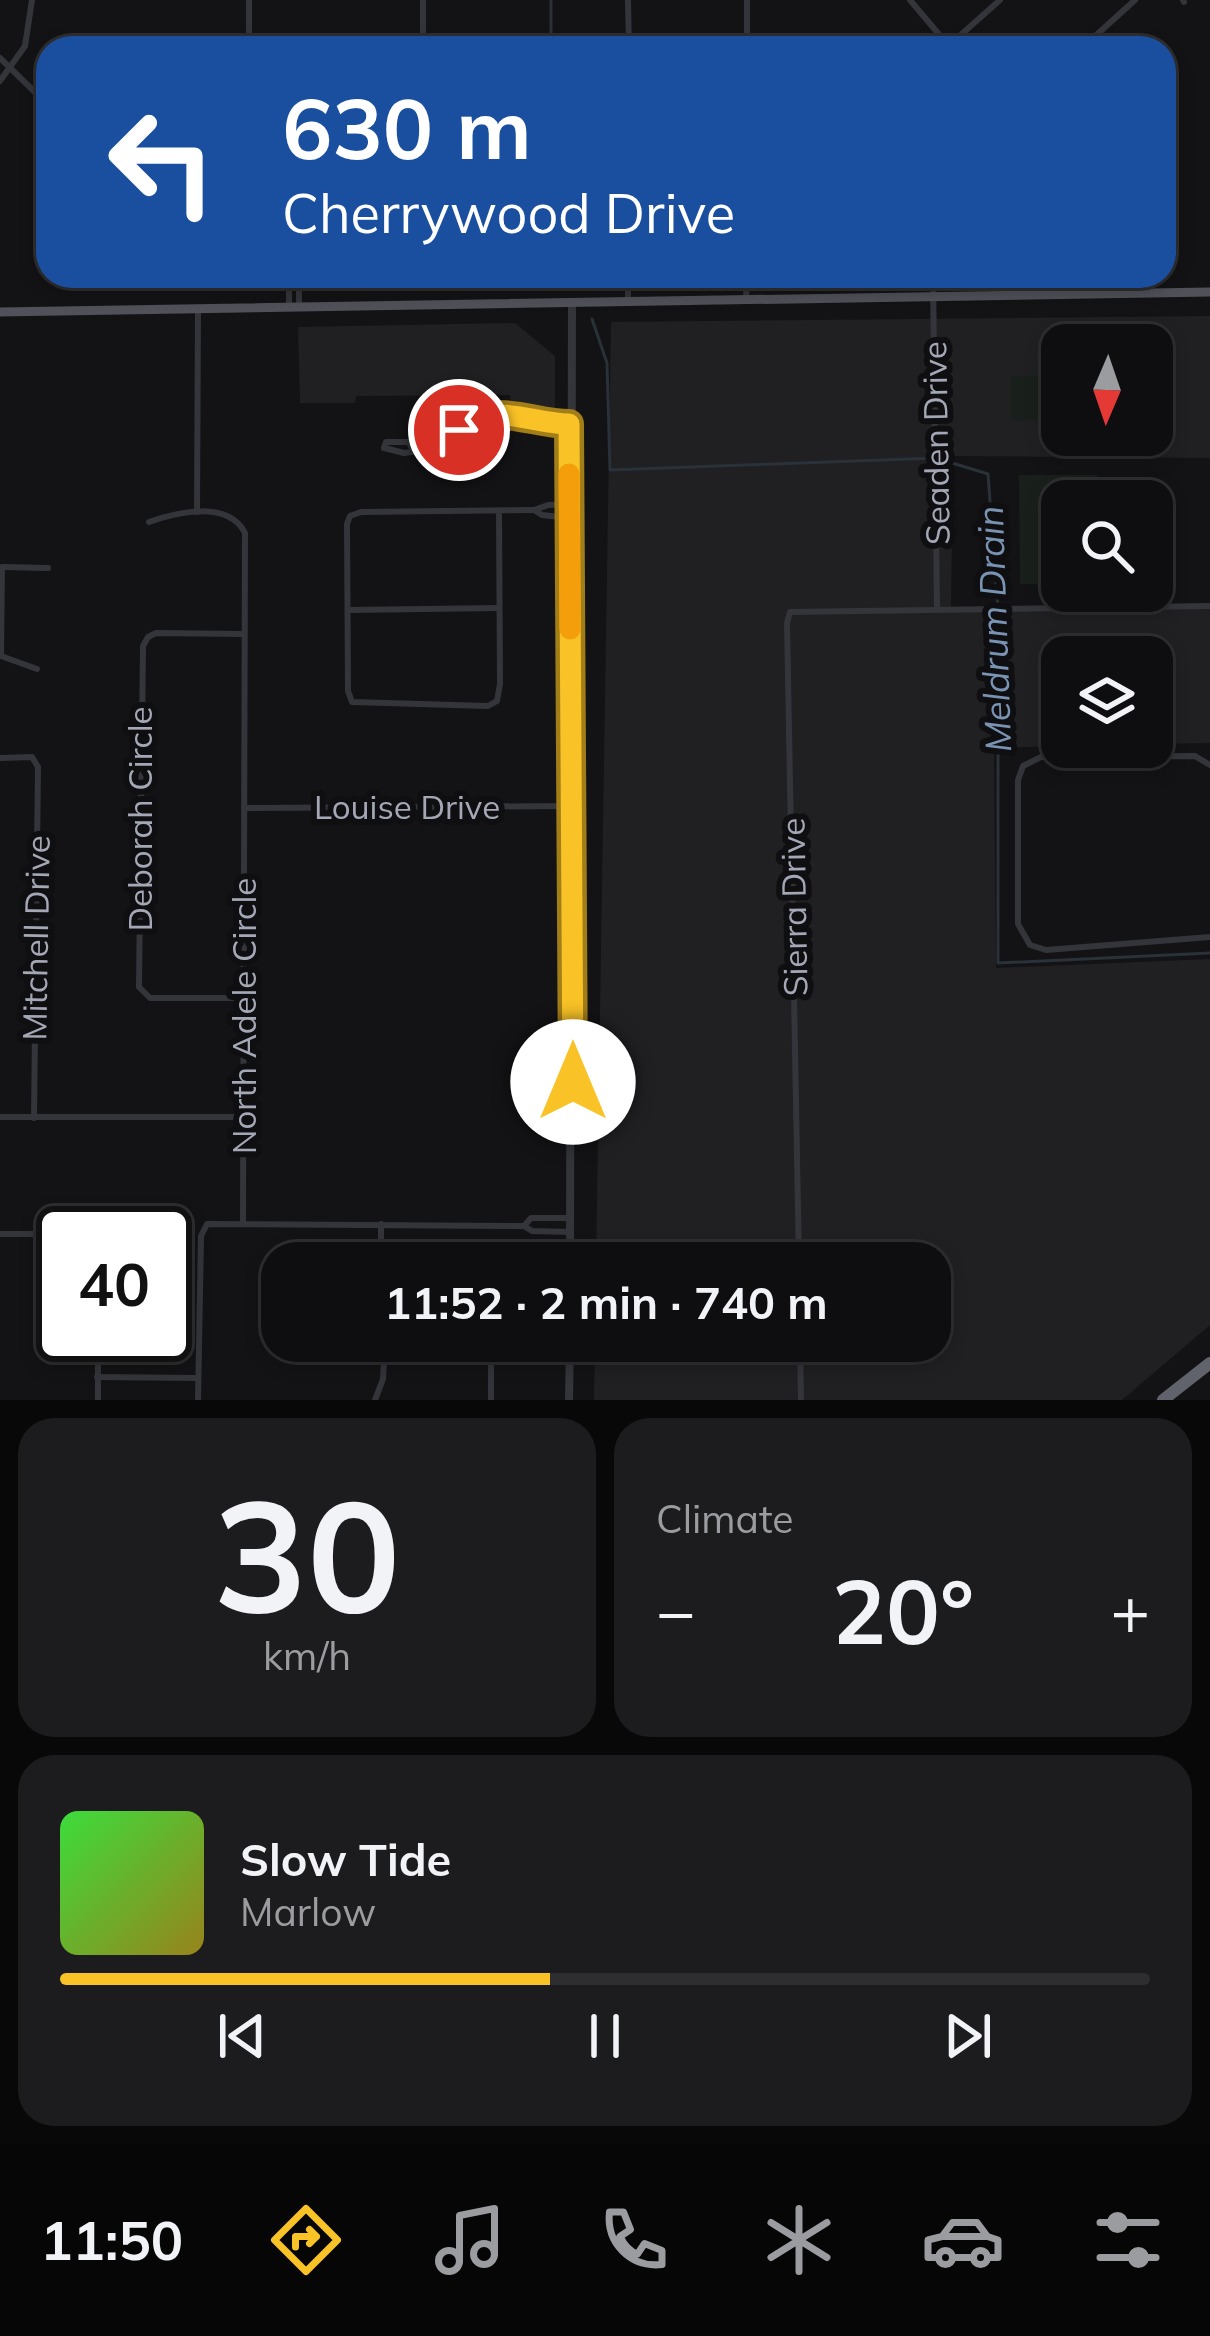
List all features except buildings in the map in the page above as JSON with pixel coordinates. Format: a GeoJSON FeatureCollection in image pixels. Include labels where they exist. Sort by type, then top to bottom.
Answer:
{"type":"FeatureCollection","features":[{"type":"Feature","properties":{"kind":"highway"},"geometry":{"type":"LineString","coordinates":[[1163,1400],[1210,1363]]}},
{"type":"Feature","properties":{"kind":"main road"},"geometry":{"type":"LineString","coordinates":[[0,311],[1210,292]]}},
{"type":"Feature","properties":{"kind":"street"},"geometry":{"type":"LineString","coordinates":[[0,81],[12,69],[30,32],[32,0]]}},
{"type":"Feature","properties":{"kind":"street"},"geometry":{"type":"LineString","coordinates":[[249,0],[249,36]]}},
{"type":"Feature","properties":{"kind":"street"},"geometry":{"type":"LineString","coordinates":[[423,0],[423,36]]}},
{"type":"Feature","properties":{"kind":"street"},"geometry":{"type":"LineString","coordinates":[[628,0],[628,36]]}},
{"type":"Feature","properties":{"kind":"street"},"geometry":{"type":"LineString","coordinates":[[747,0],[747,36]]}},
{"type":"Feature","properties":{"kind":"street"},"geometry":{"type":"LineString","coordinates":[[910,0],[939,36]]}},
{"type":"Feature","properties":{"kind":"street"},"geometry":{"type":"LineString","coordinates":[[959,36],[1000,0]]}},
{"type":"Feature","properties":{"kind":"street"},"geometry":{"type":"LineString","coordinates":[[1095,36],[1135,0]]}},
{"type":"Feature","properties":{"kind":"street"},"geometry":{"type":"LineString","coordinates":[[0,58],[36,93]]}},
{"type":"Feature","properties":{"kind":"street"},"geometry":{"type":"LineString","coordinates":[[291,288],[294,308]]}},
{"type":"Feature","properties":{"kind":"street"},"geometry":{"type":"LineString","coordinates":[[294,308],[297,288]]}},
{"type":"Feature","properties":{"kind":"street"},"geometry":{"type":"LineString","coordinates":[[628,288],[628,302]]}},
{"type":"Feature","properties":{"kind":"street"},"geometry":{"type":"LineString","coordinates":[[746,288],[746,299]]}},
{"type":"Feature","properties":{"kind":"street","name":"Seaden Drive"},"geometry":{"type":"LineString","coordinates":[[934,288],[938,610]]}},
{"type":"Feature","properties":{"kind":"street"},"geometry":{"type":"LineString","coordinates":[[571,1242],[572,304]]}},
{"type":"Feature","properties":{"kind":"street"},"geometry":{"type":"LineString","coordinates":[[149,522],[197,512],[197,310]]}},
{"type":"Feature","properties":{"kind":"street"},"geometry":{"type":"LineString","coordinates":[[384,448],[404,453],[438,447],[478,416],[528,415],[569,424]]}},
{"type":"Feature","properties":{"kind":"street"},"geometry":{"type":"LineString","coordinates":[[499,511],[500,691],[495,702],[488,706],[352,702],[348,692],[350,516],[361,512],[534,510],[570,504]]}},
{"type":"Feature","properties":{"kind":"street"},"geometry":{"type":"LineString","coordinates":[[534,510],[570,518]]}},
{"type":"Feature","properties":{"kind":"street","name":"North Adele Circle"},"geometry":{"type":"LineString","coordinates":[[197,512],[220,513],[242,526],[243,1224]]}},
{"type":"Feature","properties":{"kind":"street"},"geometry":{"type":"LineString","coordinates":[[37,669],[0,656],[1,567],[48,568]]}},
{"type":"Feature","properties":{"kind":"street"},"geometry":{"type":"LineString","coordinates":[[938,610],[1210,606]]}},
{"type":"Feature","properties":{"kind":"street"},"geometry":{"type":"LineString","coordinates":[[348,610],[499,608]]}},
{"type":"Feature","properties":{"kind":"street","name":"Sierra Drive"},"geometry":{"type":"LineString","coordinates":[[799,1242],[787,623],[790,612],[938,610]]}},
{"type":"Feature","properties":{"kind":"street","name":"Deborah Circle"},"geometry":{"type":"LineString","coordinates":[[243,634],[156,633],[142,646],[139,987],[150,998],[244,998]]}},
{"type":"Feature","properties":{"kind":"street"},"geometry":{"type":"LineString","coordinates":[[1210,765],[1195,756],[1034,758],[1023,766],[1018,780],[1018,924],[1026,941],[1046,950],[1210,937]]}},
{"type":"Feature","properties":{"kind":"street","name":"Mitchell Drive"},"geometry":{"type":"LineString","coordinates":[[0,758],[35,759],[34,1118]]}},
{"type":"Feature","properties":{"kind":"street","name":"Louise Drive"},"geometry":{"type":"LineString","coordinates":[[244,808],[571,806]]}},
{"type":"Feature","properties":{"kind":"street"},"geometry":{"type":"LineString","coordinates":[[0,1117],[243,1117]]}},
{"type":"Feature","properties":{"kind":"street"},"geometry":{"type":"LineString","coordinates":[[524,1226],[531,1218],[571,1218]]}},
{"type":"Feature","properties":{"kind":"street"},"geometry":{"type":"LineString","coordinates":[[382,1224],[382,1242]]}},
{"type":"Feature","properties":{"kind":"street"},"geometry":{"type":"LineString","coordinates":[[198,1400],[204,1226],[524,1226],[532,1231],[571,1232]]}},
{"type":"Feature","properties":{"kind":"street"},"geometry":{"type":"LineString","coordinates":[[0,1234],[36,1234]]}},
{"type":"Feature","properties":{"kind":"street"},"geometry":{"type":"LineString","coordinates":[[98,1362],[98,1400]]}},
{"type":"Feature","properties":{"kind":"street"},"geometry":{"type":"LineString","coordinates":[[376,1400],[384,1362]]}},
{"type":"Feature","properties":{"kind":"street"},"geometry":{"type":"LineString","coordinates":[[491,1362],[491,1400]]}},
{"type":"Feature","properties":{"kind":"street"},"geometry":{"type":"LineString","coordinates":[[569,1400],[570,1362]]}},
{"type":"Feature","properties":{"kind":"street"},"geometry":{"type":"LineString","coordinates":[[800,1362],[800,1400]]}},
{"type":"Feature","properties":{"kind":"street"},"geometry":{"type":"LineString","coordinates":[[98,1377],[198,1378]]}},
{"type":"Feature","properties":{"kind":"shaded area"},"geometry":{"type":"Polygon","coordinates":[[[1210,316],[1210,458],[953,456],[951,609],[1173,612],[1173,608],[1210,608],[1210,743],[1173,744],[1173,636],[1041,636],[1041,747],[994,748],[996,968],[1210,959],[1210,1325],[1122,1400],[594,1400],[595,1362],[951,1362],[951,1242],[596,1242],[611,322],[1210,316]]]}},
{"type":"Feature","properties":{"kind":"shaded area"},"geometry":{"type":"Polygon","coordinates":[[[515,323],[555,356],[555,409],[511,409],[510,395],[356,396],[355,403],[300,403],[298,327],[515,323]]]}},
{"type":"Feature","properties":{"kind":"shaded area"},"geometry":{"type":"Polygon","coordinates":[[[1011,376],[1041,376],[1041,421],[1011,420],[1011,376]]]}},
{"type":"Feature","properties":{"kind":"shaded area"},"geometry":{"type":"Polygon","coordinates":[[[1019,475],[1097,475],[1097,480],[1041,480],[1041,584],[1020,584],[1019,475]]]}},
{"type":"Feature","properties":{"kind":"waterway","name":"Meldrum Drain"},"geometry":{"type":"LineString","coordinates":[[551,0],[551,36]]}},
{"type":"Feature","properties":{"kind":"waterway","name":"Meldrum Drain"},"geometry":{"type":"LineString","coordinates":[[592,319],[607,363],[610,470],[936,458],[988,474],[998,609],[998,963],[1210,953]]}},
{"type":"Feature","properties":{"kind":"slow traffic"},"geometry":{"type":"LineString","coordinates":[[569,474],[570,629]]}},
{"type":"Feature","properties":{"kind":"route"},"geometry":{"type":"LineString","coordinates":[[459,430],[478,416],[528,415],[569,424],[573,1082]]}}]}
